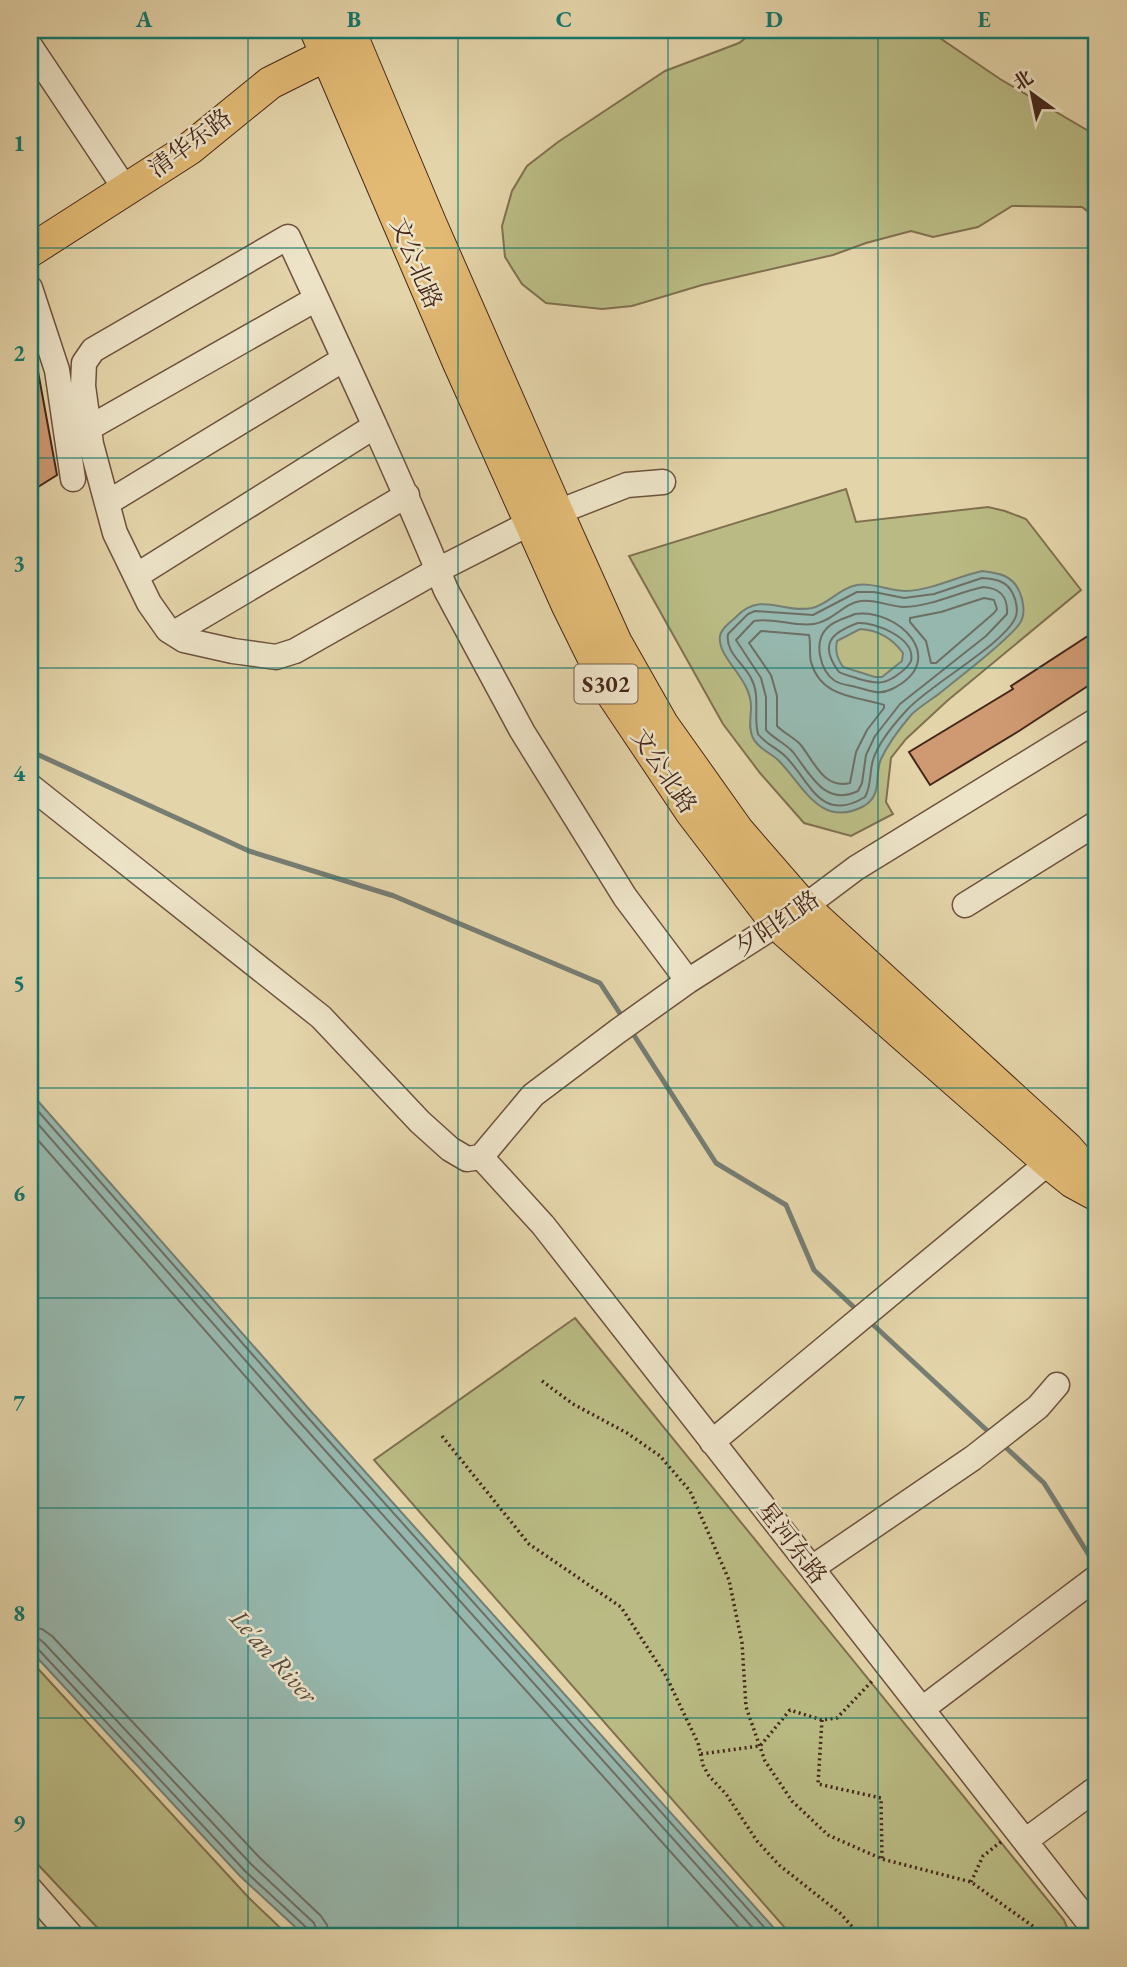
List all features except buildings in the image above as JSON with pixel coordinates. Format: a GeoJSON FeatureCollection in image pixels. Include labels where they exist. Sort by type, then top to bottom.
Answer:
{"type":"FeatureCollection","features":[{"type":"Feature","properties":{"kind":"main road","name":"清华东路"},"geometry":{"type":"LineString","coordinates":[[30,251],[189,149],[270,83],[336,39]]}},
{"type":"Feature","properties":{"kind":"main road","name":"文公北路"},"geometry":{"type":"LineString","coordinates":[[336,39],[544,517],[609,689],[692,813],[777,924],[1058,1155],[1097,1183]]}},
{"type":"Feature","properties":{"kind":"main road","name":"文公北路"},"geometry":{"type":"LineString","coordinates":[[544,517],[662,724],[738,831],[804,907],[1058,1155],[1073,1182],[1097,1195]]}},
{"type":"Feature","properties":{"kind":"street"},"geometry":{"type":"LineString","coordinates":[[30,46],[126,190]]}},
{"type":"Feature","properties":{"kind":"street"},"geometry":{"type":"LineString","coordinates":[[663,482],[627,485],[544,517],[438,570],[295,651],[276,657],[221,648],[184,640],[168,630],[149,603],[115,533],[89,428],[83,386],[84,363],[93,350],[288,237],[407,495],[438,570],[446,590],[522,731],[625,897],[688,981]]}},
{"type":"Feature","properties":{"kind":"street"},"geometry":{"type":"LineString","coordinates":[[30,288],[57,370],[73,479]]}},
{"type":"Feature","properties":{"kind":"street"},"geometry":{"type":"LineString","coordinates":[[89,428],[316,299]]}},
{"type":"Feature","properties":{"kind":"street"},"geometry":{"type":"LineString","coordinates":[[107,503],[344,359]]}},
{"type":"Feature","properties":{"kind":"street"},"geometry":{"type":"LineString","coordinates":[[136,576],[375,426]]}},
{"type":"Feature","properties":{"kind":"street"},"geometry":{"type":"LineString","coordinates":[[174,634],[407,495]]}},
{"type":"Feature","properties":{"kind":"street","name":"夕阳红路"},"geometry":{"type":"LineString","coordinates":[[481,1157],[533,1095],[688,981],[804,907],[856,868],[1097,720]]}},
{"type":"Feature","properties":{"kind":"street"},"geometry":{"type":"LineString","coordinates":[[30,786],[321,1017],[420,1122],[450,1149],[467,1158],[481,1157]]}},
{"type":"Feature","properties":{"kind":"street"},"geometry":{"type":"LineString","coordinates":[[965,905],[1097,823]]}},
{"type":"Feature","properties":{"kind":"street"},"geometry":{"type":"LineString","coordinates":[[712,1442],[1058,1155]]}},
{"type":"Feature","properties":{"kind":"street","name":"星河东路"},"geometry":{"type":"LineString","coordinates":[[481,1157],[543,1225],[1097,1933]]}},
{"type":"Feature","properties":{"kind":"street"},"geometry":{"type":"LineString","coordinates":[[811,1568],[997,1439],[1038,1406],[1057,1385]]}},
{"type":"Feature","properties":{"kind":"street"},"geometry":{"type":"LineString","coordinates":[[922,1709],[1095,1579]]}},
{"type":"Feature","properties":{"kind":"street"},"geometry":{"type":"LineString","coordinates":[[1021,1835],[1097,1788]]}},
{"type":"Feature","properties":{"kind":"street"},"geometry":{"type":"LineString","coordinates":[[30,1889],[72,1937]]}},
{"type":"Feature","properties":{"kind":"path"},"geometry":{"type":"LineString","coordinates":[[542,1381],[573,1404],[626,1433],[660,1456],[690,1491],[729,1580],[742,1643],[746,1707],[765,1761],[792,1801],[828,1835],[882,1859],[971,1882],[1052,1937]]}},
{"type":"Feature","properties":{"kind":"path"},"geometry":{"type":"LineString","coordinates":[[442,1436],[529,1545],[621,1607],[666,1676],[698,1743],[703,1765],[709,1776],[726,1794],[757,1841],[779,1865],[841,1914],[861,1937]]}},
{"type":"Feature","properties":{"kind":"path"},"geometry":{"type":"LineString","coordinates":[[701,1754],[760,1746],[790,1710],[822,1720],[837,1718],[887,1665]]}},
{"type":"Feature","properties":{"kind":"path"},"geometry":{"type":"LineString","coordinates":[[822,1720],[818,1784],[881,1798],[882,1859]]}},
{"type":"Feature","properties":{"kind":"path"},"geometry":{"type":"LineString","coordinates":[[971,1882],[983,1856],[1021,1835]]}},
{"type":"Feature","properties":{"kind":"green space"},"geometry":{"type":"Polygon","coordinates":[[[756,30],[928,30],[1000,79],[1097,136],[1097,226],[1091,214],[1082,207],[1012,206],[978,227],[933,237],[911,231],[833,255],[702,285],[632,306],[602,309],[546,303],[522,284],[505,257],[502,226],[512,191],[527,166],[558,142],[665,71],[739,43],[756,30]]]}},
{"type":"Feature","properties":{"kind":"green space"},"geometry":{"type":"Polygon","coordinates":[[[846,489],[856,522],[988,507],[1026,519],[1081,590],[947,701],[906,739],[891,758],[886,802],[893,814],[851,836],[804,823],[760,773],[723,724],[629,556],[846,489]]]}},
{"type":"Feature","properties":{"kind":"green space"},"geometry":{"type":"Polygon","coordinates":[[[575,1318],[1064,1920],[1071,1937],[793,1937],[374,1460],[575,1318]]]}},
{"type":"Feature","properties":{"kind":"green space"},"geometry":{"type":"Polygon","coordinates":[[[30,1660],[249,1898],[290,1937],[106,1937],[30,1856],[30,1660]]]}},
{"type":"Feature","properties":{"kind":"water"},"geometry":{"type":"Polygon","coordinates":[[[982,571],[1005,576],[1014,582],[1023,606],[1023,616],[1019,624],[981,660],[911,715],[894,736],[881,759],[876,791],[870,801],[849,812],[825,809],[753,738],[750,727],[750,696],[720,644],[722,630],[746,609],[755,605],[812,608],[853,586],[916,590],[982,571]],[[860,629],[837,641],[838,657],[843,667],[882,677],[902,661],[903,653],[894,643],[873,631],[860,629]]]}},
{"type":"Feature","properties":{"kind":"water","name":"Le'an River"},"geometry":{"type":"Polygon","coordinates":[[[30,1092],[308,1408],[782,1937],[306,1937],[240,1876],[30,1650],[30,1092]]]}},
{"type":"Feature","properties":{"kind":"waterway"},"geometry":{"type":"LineString","coordinates":[[30,751],[249,851],[394,896],[600,983],[623,1018]]}},
{"type":"Feature","properties":{"kind":"waterway"},"geometry":{"type":"LineString","coordinates":[[630,1029],[716,1163],[786,1205],[814,1270],[858,1311]]}},
{"type":"Feature","properties":{"kind":"waterway"},"geometry":{"type":"LineString","coordinates":[[868,1320],[992,1435]]}},
{"type":"Feature","properties":{"kind":"waterway"},"geometry":{"type":"LineString","coordinates":[[1002,1444],[1044,1483],[1097,1568]]}}]}
